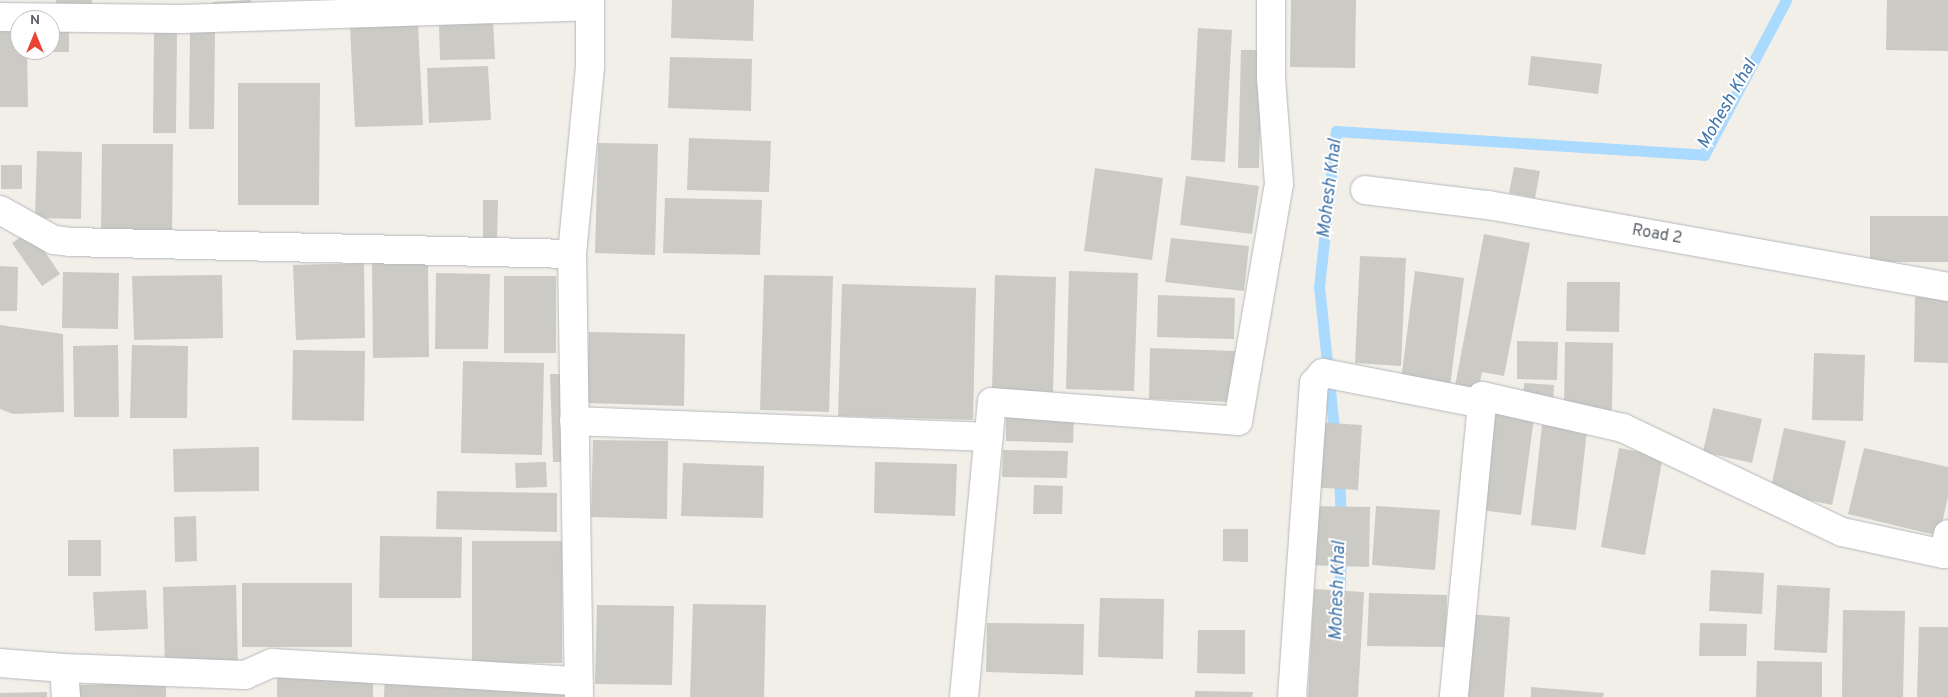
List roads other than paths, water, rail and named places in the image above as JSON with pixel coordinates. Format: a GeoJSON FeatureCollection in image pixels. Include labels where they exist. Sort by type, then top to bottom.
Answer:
{"type":"FeatureCollection","features":[{"type":"Feature","properties":{"kind":"street"},"geometry":{"type":"LineString","coordinates":[[964,697],[992,402],[1238,421],[1278,184],[1271,78],[1271,0]]}},
{"type":"Feature","properties":{"kind":"street"},"geometry":{"type":"LineString","coordinates":[[0,17],[181,10],[590,3],[590,66],[572,254],[578,689],[272,663],[245,675],[64,668],[0,663]]}},
{"type":"Feature","properties":{"kind":"street","name":"Road 2"},"geometry":{"type":"LineString","coordinates":[[1365,190],[1488,205],[1948,286]]}},
{"type":"Feature","properties":{"kind":"street"},"geometry":{"type":"LineString","coordinates":[[0,210],[8,212],[54,240],[70,242],[572,254]]}},
{"type":"Feature","properties":{"kind":"street"},"geometry":{"type":"LineString","coordinates":[[1292,697],[1314,383],[1323,373],[1482,404]]}},
{"type":"Feature","properties":{"kind":"street"},"geometry":{"type":"LineString","coordinates":[[1454,697],[1482,396],[1622,428],[1842,532],[1944,554],[1948,534]]}},
{"type":"Feature","properties":{"kind":"street"},"geometry":{"type":"LineString","coordinates":[[574,421],[989,437]]}},
{"type":"Feature","properties":{"kind":"street"},"geometry":{"type":"LineString","coordinates":[[64,668],[66,697]]}},
{"type":"Feature","properties":{"kind":"waterway","name":"Mohesh Khal"},"geometry":{"type":"LineString","coordinates":[[1335,438],[1319,287],[1336,131],[1704,155],[1786,0]]}},
{"type":"Feature","properties":{"kind":"waterway","name":"Mohesh Khal"},"geometry":{"type":"LineString","coordinates":[[1339,474],[1341,520]]}},
{"type":"Feature","properties":{"kind":"waterway","name":"Mohesh Khal"},"geometry":{"type":"LineString","coordinates":[[1339,605],[1341,551]]}}]}
